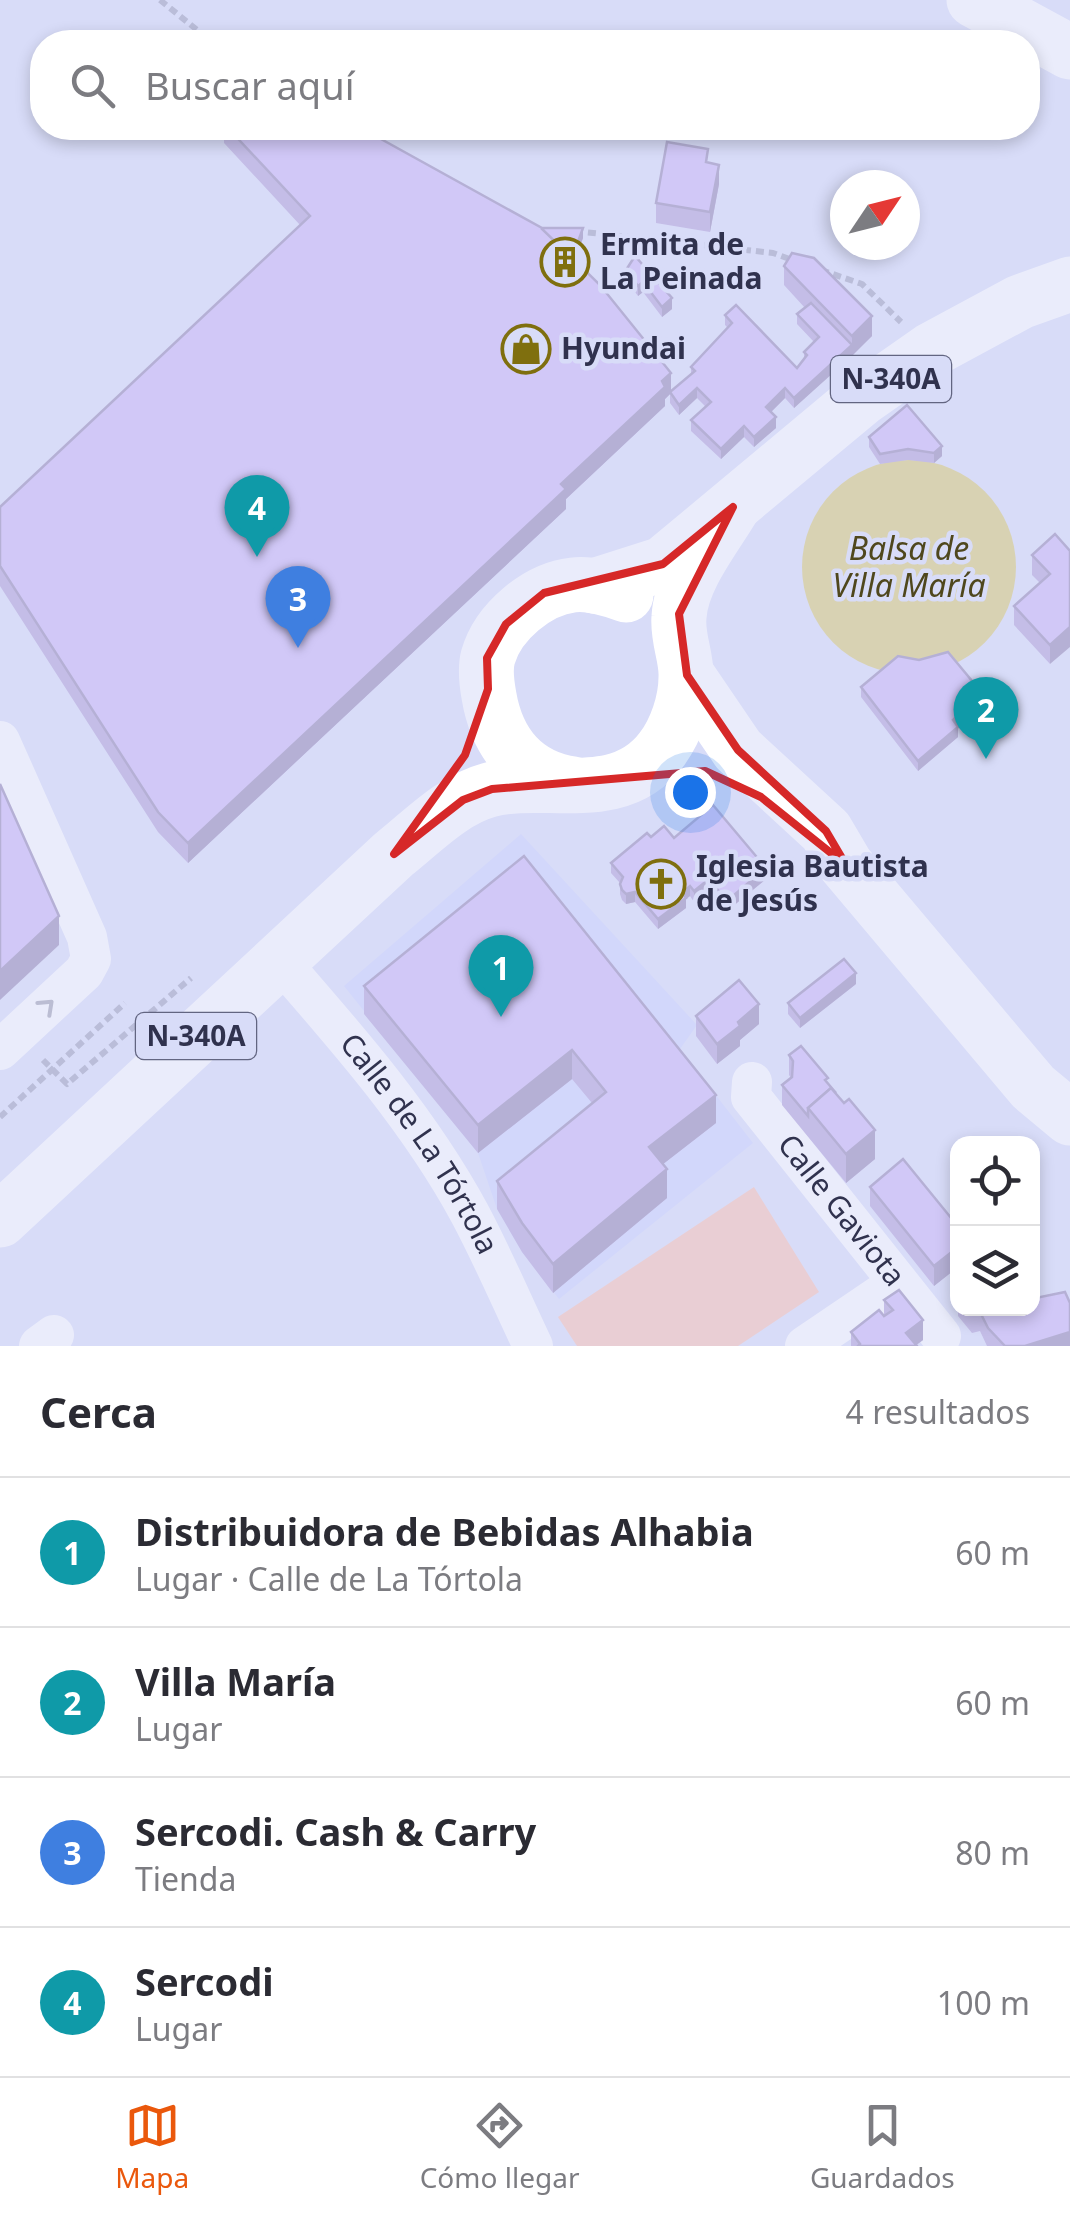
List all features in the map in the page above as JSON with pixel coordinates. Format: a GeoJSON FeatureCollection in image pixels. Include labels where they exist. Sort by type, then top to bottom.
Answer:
{"type":"FeatureCollection","features":[{"type":"Feature","properties":{"kind":"highway"},"geometry":{"type":"LineString","coordinates":[[974,0],[1029,30]]}},
{"type":"Feature","properties":{"kind":"highway"},"geometry":{"type":"LineString","coordinates":[[1040,36],[1070,52]]}},
{"type":"Feature","properties":{"kind":"highway","name":"N-340A"},"geometry":{"type":"LineString","coordinates":[[594,586],[663,564],[861,399],[931,350],[1020,302],[1070,284]]}},
{"type":"Feature","properties":{"kind":"highway","name":"N-340A"},"geometry":{"type":"LineString","coordinates":[[0,1220],[394,854],[463,800],[492,789],[612,781],[660,753],[673,732],[684,660],[679,614],[690,580],[733,508]]}},
{"type":"Feature","properties":{"kind":"highway","name":"N-340A"},"geometry":{"type":"LineString","coordinates":[[612,781],[552,781],[524,765],[504,744],[494,722],[487,658],[506,624],[544,592],[575,584],[594,586],[642,602],[667,626],[684,660]]}},
{"type":"Feature","properties":{"kind":"highway"},"geometry":{"type":"LineString","coordinates":[[684,660],[738,750],[826,832],[846,865],[1033,1087],[1070,1118]]}},
{"type":"Feature","properties":{"kind":"highway","name":"N-340A"},"geometry":{"type":"LineString","coordinates":[[394,854],[465,755],[488,689]]}},
{"type":"Feature","properties":{"kind":"highway"},"geometry":{"type":"LineString","coordinates":[[612,781],[706,771],[762,797],[814,845],[846,865]]}},
{"type":"Feature","properties":{"kind":"street"},"geometry":{"type":"LineString","coordinates":[[0,1050],[84,972],[92,959],[88,937],[3,756]]}},
{"type":"Feature","properties":{"kind":"street","name":"Calle de La Tórtola"},"geometry":{"type":"LineString","coordinates":[[279,960],[339,1028],[407,1116],[469,1212],[534,1346]]}},
{"type":"Feature","properties":{"kind":"street","name":"Calle Gaviota"},"geometry":{"type":"LineString","coordinates":[[752,1082],[751,1097],[941,1336]]}},
{"type":"Feature","properties":{"kind":"street"},"geometry":{"type":"LineString","coordinates":[[0,1194],[62,1160]]}},
{"type":"Feature","properties":{"kind":"street"},"geometry":{"type":"LineString","coordinates":[[805,1346],[898,1282]]}},
{"type":"Feature","properties":{"kind":"path"},"geometry":{"type":"LineString","coordinates":[[160,0],[197,30]]}},
{"type":"Feature","properties":{"kind":"path"},"geometry":{"type":"LineString","coordinates":[[564,230],[773,253],[862,284],[931,350]]}},
{"type":"Feature","properties":{"kind":"path"},"geometry":{"type":"LineString","coordinates":[[40,1056],[67,1084],[197,973]]}},
{"type":"Feature","properties":{"kind":"path"},"geometry":{"type":"LineString","coordinates":[[0,1118],[125,1002]]}},
{"type":"Feature","properties":{"kind":"highlighted area"},"geometry":{"type":"Polygon","coordinates":[[[733,507],[679,614],[687,675],[738,750],[826,831],[846,865],[761,797],[705,771],[492,789],[463,800],[394,854],[465,755],[488,689],[487,658],[506,624],[544,593],[663,564],[733,507]]]}},
{"type":"Feature","properties":{"kind":"shaded area"},"geometry":{"type":"Polygon","coordinates":[[[521,834],[697,1025],[680,1049],[753,1143],[559,1299],[522,1252],[497,1209],[478,1153],[344,986],[521,834]]]}},
{"type":"Feature","properties":{"kind":"shaded area"},"geometry":{"type":"Polygon","coordinates":[[[754,1187],[819,1292],[738,1346],[577,1346],[558,1317],[754,1187]]]}},
{"type":"Feature","properties":{"kind":"water","name":"Balsa de Villa María"},"geometry":{"type":"Polygon","coordinates":[[[909,460],[950,468],[985,491],[1008,526],[1016,567],[1008,608],[985,643],[950,666],[909,674],[868,666],[833,643],[810,608],[802,567],[810,526],[833,491],[868,468],[909,460]]]}},
{"type":"Feature","properties":{"kind":"building"},"geometry":{"type":"Polygon","coordinates":[[[239,140],[383,140],[542,228],[600,285],[671,373],[662,381],[665,387],[561,484],[566,489],[188,843],[158,812],[0,566],[0,507],[310,216],[239,140]]]}},
{"type":"Feature","properties":{"kind":"building"},"geometry":{"type":"Polygon","coordinates":[[[667,142],[708,149],[706,162],[719,165],[710,212],[656,203],[667,142]]]}},
{"type":"Feature","properties":{"kind":"building"},"geometry":{"type":"Polygon","coordinates":[[[583,228],[572,258],[542,229],[583,228]]]}},
{"type":"Feature","properties":{"kind":"building"},"geometry":{"type":"Polygon","coordinates":[[[792,253],[814,258],[872,316],[852,336],[784,266],[792,253]]]}},
{"type":"Feature","properties":{"kind":"building"},"geometry":{"type":"Polygon","coordinates":[[[635,256],[672,298],[662,307],[643,282],[638,286],[626,270],[635,256]]]}},
{"type":"Feature","properties":{"kind":"building"},"geometry":{"type":"Polygon","coordinates":[[[811,303],[852,345],[794,398],[785,388],[766,407],[776,417],[754,437],[744,426],[721,449],[691,420],[711,402],[697,388],[679,405],[670,392],[695,371],[691,367],[732,323],[725,315],[736,305],[797,368],[807,355],[804,352],[819,337],[797,314],[811,303]]]}},
{"type":"Feature","properties":{"kind":"building"},"geometry":{"type":"Polygon","coordinates":[[[907,405],[942,446],[934,453],[908,449],[880,454],[869,437],[907,405]]]}},
{"type":"Feature","properties":{"kind":"building"},"geometry":{"type":"Polygon","coordinates":[[[1055,534],[1070,551],[1070,627],[1050,645],[1014,606],[1050,574],[1032,555],[1055,534]]]}},
{"type":"Feature","properties":{"kind":"building"},"geometry":{"type":"Polygon","coordinates":[[[948,652],[982,693],[953,720],[958,727],[918,761],[861,687],[898,656],[919,660],[948,652]]]}},
{"type":"Feature","properties":{"kind":"building"},"geometry":{"type":"Polygon","coordinates":[[[0,784],[59,916],[0,971],[0,784]]]}},
{"type":"Feature","properties":{"kind":"building"},"geometry":{"type":"Polygon","coordinates":[[[713,805],[766,868],[727,901],[709,879],[694,891],[690,886],[682,893],[686,898],[658,919],[635,892],[626,894],[622,890],[623,877],[611,863],[647,833],[651,837],[664,826],[674,838],[713,805]]]}},
{"type":"Feature","properties":{"kind":"building"},"geometry":{"type":"Polygon","coordinates":[[[524,856],[716,1095],[649,1147],[667,1169],[553,1264],[497,1181],[606,1092],[572,1050],[478,1125],[364,986],[524,856]]]}},
{"type":"Feature","properties":{"kind":"building"},"geometry":{"type":"Polygon","coordinates":[[[844,959],[856,973],[800,1018],[788,1003],[844,959]]]}},
{"type":"Feature","properties":{"kind":"building"},"geometry":{"type":"Polygon","coordinates":[[[739,980],[759,1004],[717,1044],[696,1016],[739,980]]]}},
{"type":"Feature","properties":{"kind":"building"},"geometry":{"type":"Polygon","coordinates":[[[801,1046],[836,1093],[831,1088],[808,1108],[808,1116],[782,1085],[792,1077],[793,1061],[789,1055],[801,1046]]]}},
{"type":"Feature","properties":{"kind":"building"},"geometry":{"type":"Polygon","coordinates":[[[831,1088],[844,1103],[849,1099],[875,1130],[846,1154],[808,1108],[831,1088]]]}},
{"type":"Feature","properties":{"kind":"building"},"geometry":{"type":"Polygon","coordinates":[[[903,1159],[950,1217],[950,1253],[934,1266],[870,1187],[903,1159]]]}},
{"type":"Feature","properties":{"kind":"building"},"geometry":{"type":"Polygon","coordinates":[[[899,1290],[923,1320],[906,1333],[917,1346],[858,1346],[851,1332],[879,1310],[884,1316],[893,1310],[884,1300],[899,1290]]]}},
{"type":"Feature","properties":{"kind":"building"},"geometry":{"type":"Polygon","coordinates":[[[1065,1292],[1070,1303],[1070,1332],[1025,1346],[1005,1346],[982,1316],[1040,1316],[1040,1297],[1065,1292]]]}},
{"type":"Feature","properties":{"kind":"place","name":"Ermita de La Peinada"},"geometry":{"type":"Point","coordinates":[565,262]}},
{"type":"Feature","properties":{"kind":"place","name":"Hyundai"},"geometry":{"type":"Point","coordinates":[526,349]}},
{"type":"Feature","properties":{"kind":"place","name":"Sercodi"},"geometry":{"type":"Point","coordinates":[257,557]}},
{"type":"Feature","properties":{"kind":"place","name":"Sercodi. Cash & Carry"},"geometry":{"type":"Point","coordinates":[298,648]}},
{"type":"Feature","properties":{"kind":"place","name":"Villa María"},"geometry":{"type":"Point","coordinates":[986,759]}},
{"type":"Feature","properties":{"kind":"place","name":"Iglesia Bautista de Jesús"},"geometry":{"type":"Point","coordinates":[661,884]}},
{"type":"Feature","properties":{"kind":"place","name":"Distribuidora de Bebidas Alhabia"},"geometry":{"type":"Point","coordinates":[501,1017]}}]}
